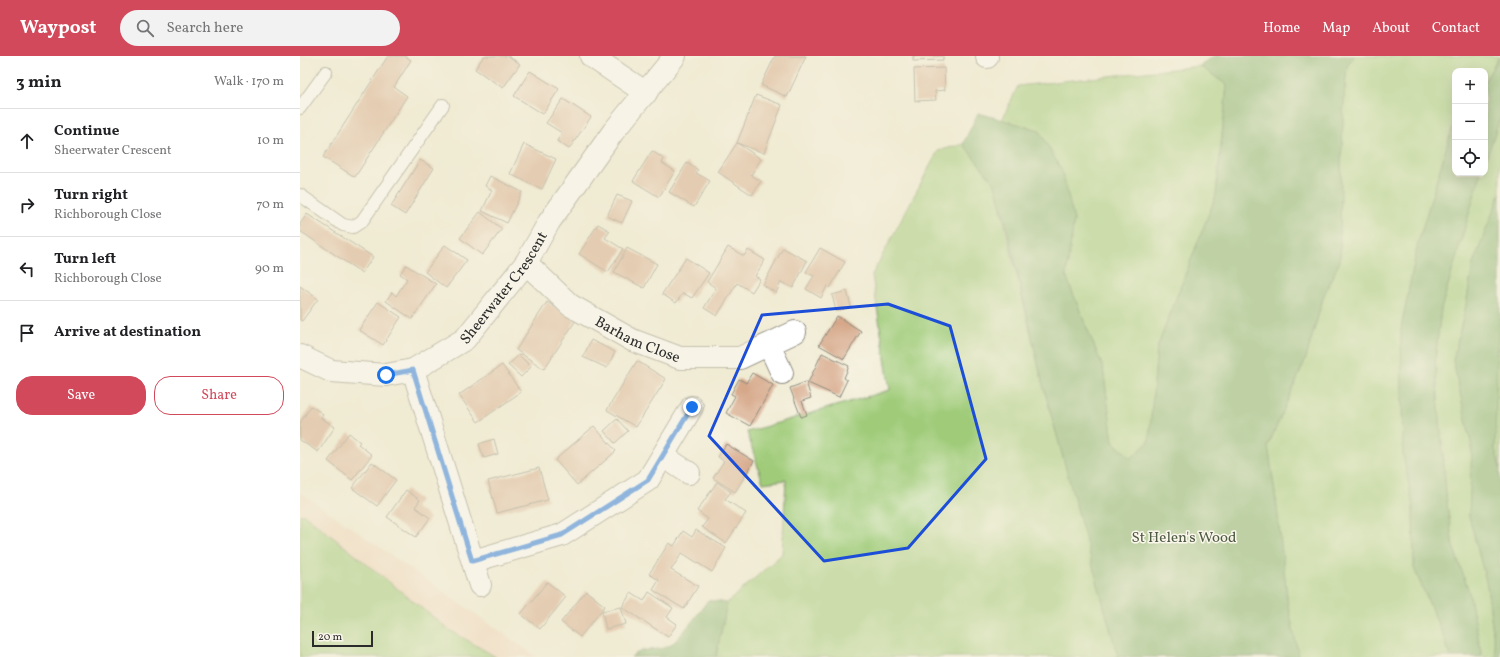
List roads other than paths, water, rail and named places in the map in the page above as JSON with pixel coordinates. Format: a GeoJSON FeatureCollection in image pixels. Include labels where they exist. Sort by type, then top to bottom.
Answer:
{"type":"FeatureCollection","features":[{"type":"Feature","properties":{"kind":"street"},"geometry":{"type":"LineString","coordinates":[[592,56],[646,93]]}},
{"type":"Feature","properties":{"kind":"street","name":"Sheerwater Crescent"},"geometry":{"type":"LineString","coordinates":[[300,356],[331,371],[386,375],[413,370],[465,339],[526,263],[550,222],[613,132],[675,56]]}},
{"type":"Feature","properties":{"kind":"street","name":"Barham Close"},"geometry":{"type":"LineString","coordinates":[[526,263],[570,305],[632,340],[680,358],[740,358],[795,332]]}},
{"type":"Feature","properties":{"kind":"street"},"geometry":{"type":"LineString","coordinates":[[768,345],[782,373]]}},
{"type":"Feature","properties":{"kind":"street"},"geometry":{"type":"LineString","coordinates":[[413,370],[480,585]]}},
{"type":"Feature","properties":{"kind":"street"},"geometry":{"type":"LineString","coordinates":[[472,561],[562,535],[648,480],[692,407]]}},
{"type":"Feature","properties":{"kind":"street"},"geometry":{"type":"LineString","coordinates":[[663,456],[689,473]]}},
{"type":"Feature","properties":{"kind":"lane"},"geometry":{"type":"LineString","coordinates":[[300,108],[326,72]]}},
{"type":"Feature","properties":{"kind":"lane"},"geometry":{"type":"LineString","coordinates":[[300,195],[343,225],[353,227],[362,221],[443,105]]}},
{"type":"Feature","properties":{"kind":"park label","name":"St Helen's Wood"},"geometry":{"type":"Point","coordinates":[1184,537]}}]}
